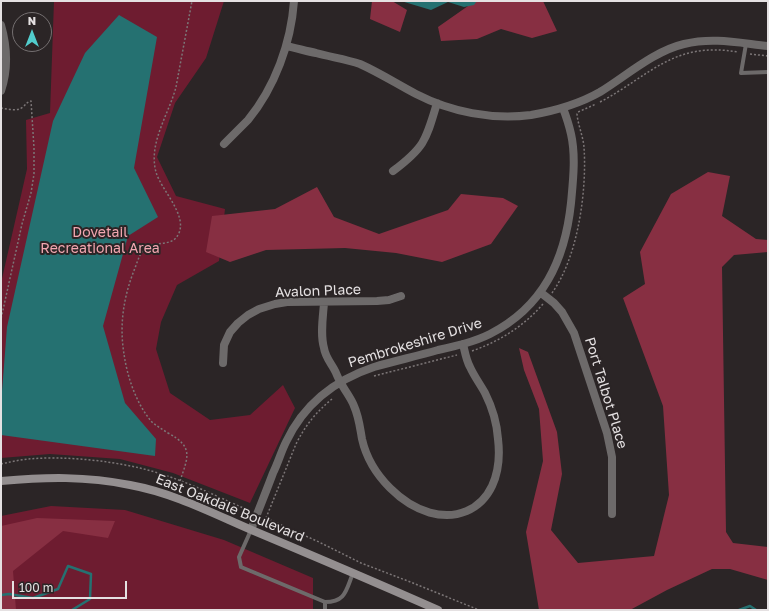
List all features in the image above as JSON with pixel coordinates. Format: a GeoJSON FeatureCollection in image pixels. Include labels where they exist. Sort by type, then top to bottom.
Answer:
{"type":"FeatureCollection","features":[{"type":"Feature","properties":{"kind":"main road","name":"East Oakdale Boulevard"},"geometry":{"type":"LineString","coordinates":[[1,481],[60,477],[108,481],[132,485],[178,498],[433,609]]}},
{"type":"Feature","properties":{"kind":"street"},"geometry":{"type":"LineString","coordinates":[[224,144],[248,120],[260,103],[280,66],[291,25],[294,1]]}},
{"type":"Feature","properties":{"kind":"street"},"geometry":{"type":"LineString","coordinates":[[1,25],[6,47],[6,61],[1,91]]}},
{"type":"Feature","properties":{"kind":"street"},"geometry":{"type":"LineString","coordinates":[[286,46],[358,64],[379,73],[415,94],[437,103],[456,110],[489,116],[530,115],[563,108],[599,92],[666,51],[683,44],[707,40],[726,40],[768,46]]}},
{"type":"Feature","properties":{"kind":"street"},"geometry":{"type":"LineString","coordinates":[[393,171],[410,158],[424,141],[437,103]]}},
{"type":"Feature","properties":{"kind":"street","name":"Pembrokeshire Drive"},"geometry":{"type":"LineString","coordinates":[[251,530],[286,441],[310,406],[324,393],[360,371],[463,344],[490,334],[525,310],[540,292],[552,274],[561,254],[570,213],[573,145],[563,108]]}},
{"type":"Feature","properties":{"kind":"street","name":"Port Talbot Place"},"geometry":{"type":"LineString","coordinates":[[540,292],[562,312],[574,333],[607,433],[612,457],[612,514]]}},
{"type":"Feature","properties":{"kind":"street","name":"Avalon Place"},"geometry":{"type":"LineString","coordinates":[[223,363],[225,341],[230,332],[238,323],[258,309],[281,302],[377,302],[401,296]]}},
{"type":"Feature","properties":{"kind":"street"},"geometry":{"type":"LineString","coordinates":[[324,302],[323,347],[326,357],[354,405],[358,415],[362,441],[367,455],[380,477],[398,495],[422,510],[439,514],[454,515],[474,507],[488,495],[496,479],[499,457],[497,429],[491,407],[470,368],[463,344]]}},
{"type":"Feature","properties":{"kind":"lane"},"geometry":{"type":"LineString","coordinates":[[746,43],[741,73],[768,72]]}},
{"type":"Feature","properties":{"kind":"lane"},"geometry":{"type":"LineString","coordinates":[[251,530],[239,557],[241,566],[325,602],[340,600],[344,595],[353,573]]}},
{"type":"Feature","properties":{"kind":"lane"},"geometry":{"type":"LineString","coordinates":[[325,602],[325,610]]}},
{"type":"Feature","properties":{"kind":"path"},"geometry":{"type":"LineString","coordinates":[[180,481],[187,461],[185,447],[178,438],[158,427],[141,406],[130,382],[125,362],[122,330],[123,312],[128,287],[141,254],[150,246],[167,243],[179,234],[180,229],[178,213],[156,173],[155,157],[159,132],[174,94],[192,1]]}},
{"type":"Feature","properties":{"kind":"path"},"geometry":{"type":"LineString","coordinates":[[370,377],[480,348],[507,335],[529,318],[548,298],[557,284],[572,252],[580,214],[583,187],[584,147],[581,130],[576,116],[578,112],[605,99],[659,65],[692,52],[722,50],[768,56]]}},
{"type":"Feature","properties":{"kind":"path"},"geometry":{"type":"LineString","coordinates":[[1,108],[18,110],[26,103],[31,101],[35,158],[31,193],[22,224],[1,319]]}},
{"type":"Feature","properties":{"kind":"path"},"geometry":{"type":"LineString","coordinates":[[266,518],[302,433],[317,413],[332,398]]}},
{"type":"Feature","properties":{"kind":"path"},"geometry":{"type":"LineString","coordinates":[[1,464],[27,459],[58,458],[99,461],[139,468],[180,481],[319,542],[360,563],[479,610]]}},
{"type":"Feature","properties":{"kind":"green space","name":"Dovetail Recreational Area"},"geometry":{"type":"Polygon","coordinates":[[[54,1],[224,1],[206,58],[175,103],[157,157],[176,196],[225,209],[219,261],[177,285],[161,322],[156,349],[170,393],[210,420],[250,415],[283,385],[295,408],[250,503],[173,473],[120,459],[50,454],[1,458],[1,283],[27,169],[26,120],[50,113],[54,1]]]}},
{"type":"Feature","properties":{"kind":"green space"},"geometry":{"type":"Polygon","coordinates":[[[51,506],[125,510],[224,540],[313,578],[313,610],[1,610],[1,516],[51,506]]]}},
{"type":"Feature","properties":{"kind":"shaded area"},"geometry":{"type":"Polygon","coordinates":[[[372,1],[392,1],[407,10],[400,32],[370,19],[372,1]]]}},
{"type":"Feature","properties":{"kind":"shaded area"},"geometry":{"type":"Polygon","coordinates":[[[469,1],[543,1],[557,31],[532,38],[501,29],[477,39],[441,41],[438,27],[468,6],[469,1]]]}},
{"type":"Feature","properties":{"kind":"shaded area"},"geometry":{"type":"Polygon","coordinates":[[[708,172],[730,176],[722,216],[756,239],[768,240],[768,252],[734,255],[722,267],[726,532],[733,543],[768,547],[768,580],[730,569],[712,569],[667,590],[630,610],[539,610],[526,532],[543,461],[539,409],[524,370],[519,348],[528,352],[557,432],[562,474],[551,530],[578,563],[654,556],[669,495],[663,406],[623,298],[645,284],[640,252],[671,194],[708,172]]]}},
{"type":"Feature","properties":{"kind":"shaded area"},"geometry":{"type":"Polygon","coordinates":[[[317,187],[334,217],[379,234],[448,210],[461,194],[503,198],[518,206],[491,244],[442,262],[396,253],[345,248],[266,250],[230,262],[206,252],[212,216],[275,209],[317,187]]]}},
{"type":"Feature","properties":{"kind":"shaded area"},"geometry":{"type":"Polygon","coordinates":[[[37,518],[115,521],[108,538],[63,531],[13,571],[16,610],[1,610],[1,526],[37,518]]]}},
{"type":"Feature","properties":{"kind":"water"},"geometry":{"type":"Polygon","coordinates":[[[401,1],[477,1],[474,5],[464,7],[448,2],[431,10],[401,1]]]}},
{"type":"Feature","properties":{"kind":"water"},"geometry":{"type":"Polygon","coordinates":[[[119,15],[157,37],[134,168],[158,217],[128,236],[103,326],[125,403],[156,439],[155,456],[1,435],[1,404],[7,327],[53,121],[85,53],[119,15]]]}},
{"type":"Feature","properties":{"kind":"waterway"},"geometry":{"type":"LineString","coordinates":[[1,595],[9,594],[33,598],[58,589],[68,566],[91,574],[90,599],[72,610]]}},
{"type":"Feature","properties":{"kind":"waterway"},"geometry":{"type":"LineString","coordinates":[[739,610],[750,606],[756,610]]}}]}
